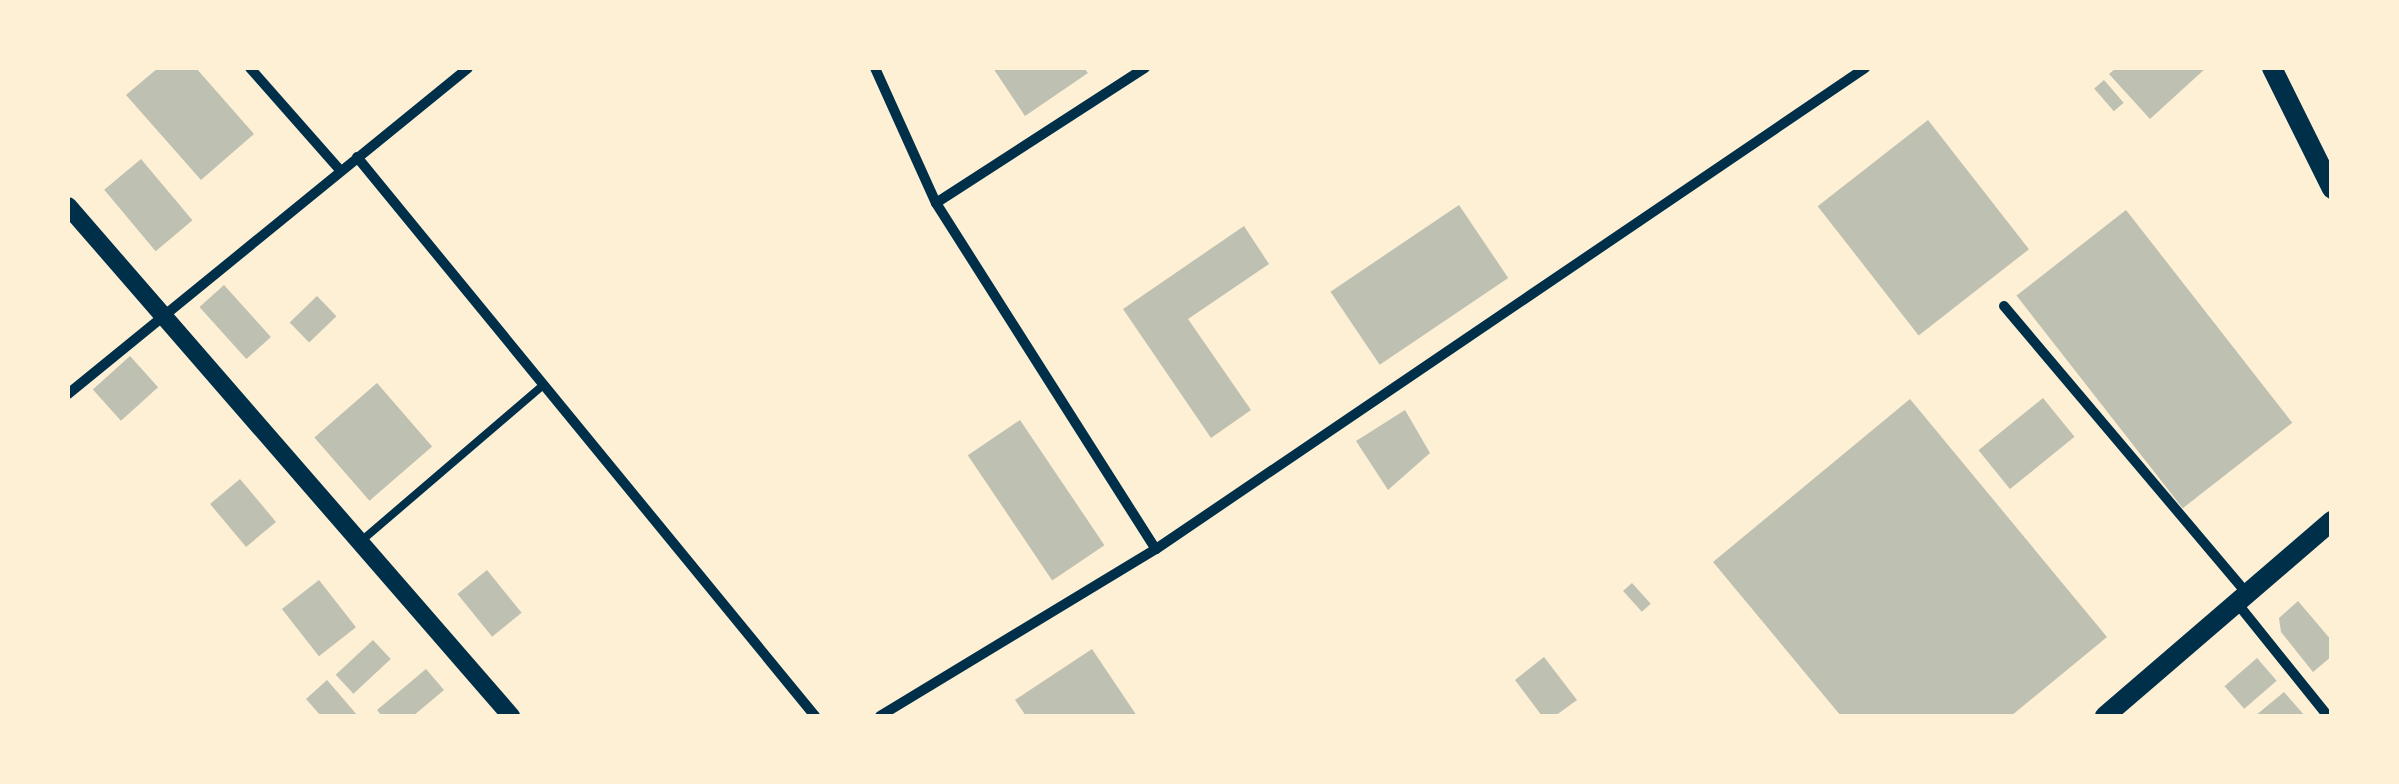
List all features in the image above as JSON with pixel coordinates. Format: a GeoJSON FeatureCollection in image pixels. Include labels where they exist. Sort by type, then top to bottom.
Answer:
{"type":"FeatureCollection","features":[{"type":"Feature","properties":{"kind":"main road"},"geometry":{"type":"LineString","coordinates":[[2272,68],[2332,189]]}},
{"type":"Feature","properties":{"kind":"main road"},"geometry":{"type":"LineString","coordinates":[[2105,716],[2332,521]]}},
{"type":"Feature","properties":{"kind":"street"},"geometry":{"type":"LineString","coordinates":[[250,68],[340,170]]}},
{"type":"Feature","properties":{"kind":"street"},"geometry":{"type":"LineString","coordinates":[[68,394],[76,383],[161,313],[468,68]]}},
{"type":"Feature","properties":{"kind":"street"},"geometry":{"type":"LineString","coordinates":[[875,68],[936,203],[1156,548]]}},
{"type":"Feature","properties":{"kind":"street"},"geometry":{"type":"LineString","coordinates":[[936,203],[1145,68]]}},
{"type":"Feature","properties":{"kind":"street"},"geometry":{"type":"LineString","coordinates":[[880,716],[1156,548],[1865,68]]}},
{"type":"Feature","properties":{"kind":"street"},"geometry":{"type":"LineString","coordinates":[[356,157],[815,716]]}},
{"type":"Feature","properties":{"kind":"street"},"geometry":{"type":"LineString","coordinates":[[68,206],[510,716]]}},
{"type":"Feature","properties":{"kind":"street"},"geometry":{"type":"LineString","coordinates":[[2004,306],[2242,598],[2328,716]]}},
{"type":"Feature","properties":{"kind":"street"},"geometry":{"type":"LineString","coordinates":[[68,372],[76,383]]}},
{"type":"Feature","properties":{"kind":"lane"},"geometry":{"type":"LineString","coordinates":[[360,542],[543,385]]}},
{"type":"Feature","properties":{"kind":"building"},"geometry":{"type":"Polygon","coordinates":[[[158,68],[196,68],[254,134],[201,180],[126,95],[158,68]]]}},
{"type":"Feature","properties":{"kind":"building"},"geometry":{"type":"Polygon","coordinates":[[[993,68],[1084,68],[1088,73],[1025,116],[993,68]]]}},
{"type":"Feature","properties":{"kind":"building"},"geometry":{"type":"Polygon","coordinates":[[[2116,68],[2206,68],[2150,119],[2109,74],[2116,68]]]}},
{"type":"Feature","properties":{"kind":"building"},"geometry":{"type":"Polygon","coordinates":[[[2104,80],[2124,103],[2114,111],[2094,89],[2104,80]]]}},
{"type":"Feature","properties":{"kind":"building"},"geometry":{"type":"Polygon","coordinates":[[[1928,120],[2029,249],[1919,335],[1818,206],[1928,120]]]}},
{"type":"Feature","properties":{"kind":"building"},"geometry":{"type":"Polygon","coordinates":[[[141,159],[192,220],[156,251],[104,190],[141,159]]]}},
{"type":"Feature","properties":{"kind":"building"},"geometry":{"type":"Polygon","coordinates":[[[1459,205],[1508,278],[1380,365],[1330,292],[1459,205]]]}},
{"type":"Feature","properties":{"kind":"building"},"geometry":{"type":"Polygon","coordinates":[[[2126,210],[2292,423],[2183,508],[2016,296],[2126,210]]]}},
{"type":"Feature","properties":{"kind":"building"},"geometry":{"type":"Polygon","coordinates":[[[1244,226],[1269,264],[1188,319],[1251,410],[1211,438],[1123,309],[1244,226]]]}},
{"type":"Feature","properties":{"kind":"building"},"geometry":{"type":"Polygon","coordinates":[[[224,285],[271,337],[246,359],[199,307],[224,285]]]}},
{"type":"Feature","properties":{"kind":"building"},"geometry":{"type":"Polygon","coordinates":[[[317,296],[336,316],[309,343],[290,322],[317,296]]]}},
{"type":"Feature","properties":{"kind":"building"},"geometry":{"type":"Polygon","coordinates":[[[130,356],[158,387],[121,421],[93,389],[130,356]]]}},
{"type":"Feature","properties":{"kind":"building"},"geometry":{"type":"Polygon","coordinates":[[[377,383],[432,446],[369,501],[314,437],[377,383]]]}},
{"type":"Feature","properties":{"kind":"building"},"geometry":{"type":"Polygon","coordinates":[[[2043,398],[2074,437],[2010,489],[1978,450],[2043,398]]]}},
{"type":"Feature","properties":{"kind":"building"},"geometry":{"type":"Polygon","coordinates":[[[1910,399],[2107,637],[2011,716],[1841,716],[1713,562],[1910,399]]]}},
{"type":"Feature","properties":{"kind":"building"},"geometry":{"type":"Polygon","coordinates":[[[1405,410],[1430,453],[1388,490],[1356,441],[1405,410]]]}},
{"type":"Feature","properties":{"kind":"building"},"geometry":{"type":"Polygon","coordinates":[[[1020,420],[1104,545],[1052,580],[968,455],[1020,420]]]}},
{"type":"Feature","properties":{"kind":"building"},"geometry":{"type":"Polygon","coordinates":[[[240,479],[276,522],[246,547],[210,504],[240,479]]]}},
{"type":"Feature","properties":{"kind":"building"},"geometry":{"type":"Polygon","coordinates":[[[487,570],[522,613],[492,637],[457,594],[487,570]]]}},
{"type":"Feature","properties":{"kind":"building"},"geometry":{"type":"Polygon","coordinates":[[[319,580],[356,627],[319,656],[282,609],[319,580]]]}},
{"type":"Feature","properties":{"kind":"building"},"geometry":{"type":"Polygon","coordinates":[[[1632,583],[1651,604],[1642,612],[1623,591],[1632,583]]]}},
{"type":"Feature","properties":{"kind":"building"},"geometry":{"type":"Polygon","coordinates":[[[2298,601],[2332,641],[2332,656],[2313,672],[2281,632],[2279,618],[2298,601]]]}},
{"type":"Feature","properties":{"kind":"building"},"geometry":{"type":"Polygon","coordinates":[[[373,640],[391,659],[353,694],[336,675],[373,640]]]}},
{"type":"Feature","properties":{"kind":"building"},"geometry":{"type":"Polygon","coordinates":[[[1092,649],[1137,716],[1026,716],[1015,700],[1092,649]]]}},
{"type":"Feature","properties":{"kind":"building"},"geometry":{"type":"Polygon","coordinates":[[[1544,657],[1577,700],[1555,716],[1542,716],[1515,680],[1544,657]]]}},
{"type":"Feature","properties":{"kind":"building"},"geometry":{"type":"Polygon","coordinates":[[[2257,658],[2277,681],[2244,709],[2225,686],[2257,658]]]}},
{"type":"Feature","properties":{"kind":"building"},"geometry":{"type":"Polygon","coordinates":[[[426,669],[444,690],[413,716],[382,716],[377,710],[426,669]]]}},
{"type":"Feature","properties":{"kind":"building"},"geometry":{"type":"Polygon","coordinates":[[[327,680],[358,716],[321,716],[306,699],[327,680]]]}},
{"type":"Feature","properties":{"kind":"building"},"geometry":{"type":"Polygon","coordinates":[[[2284,692],[2305,716],[2255,716],[2284,692]]]}}]}
